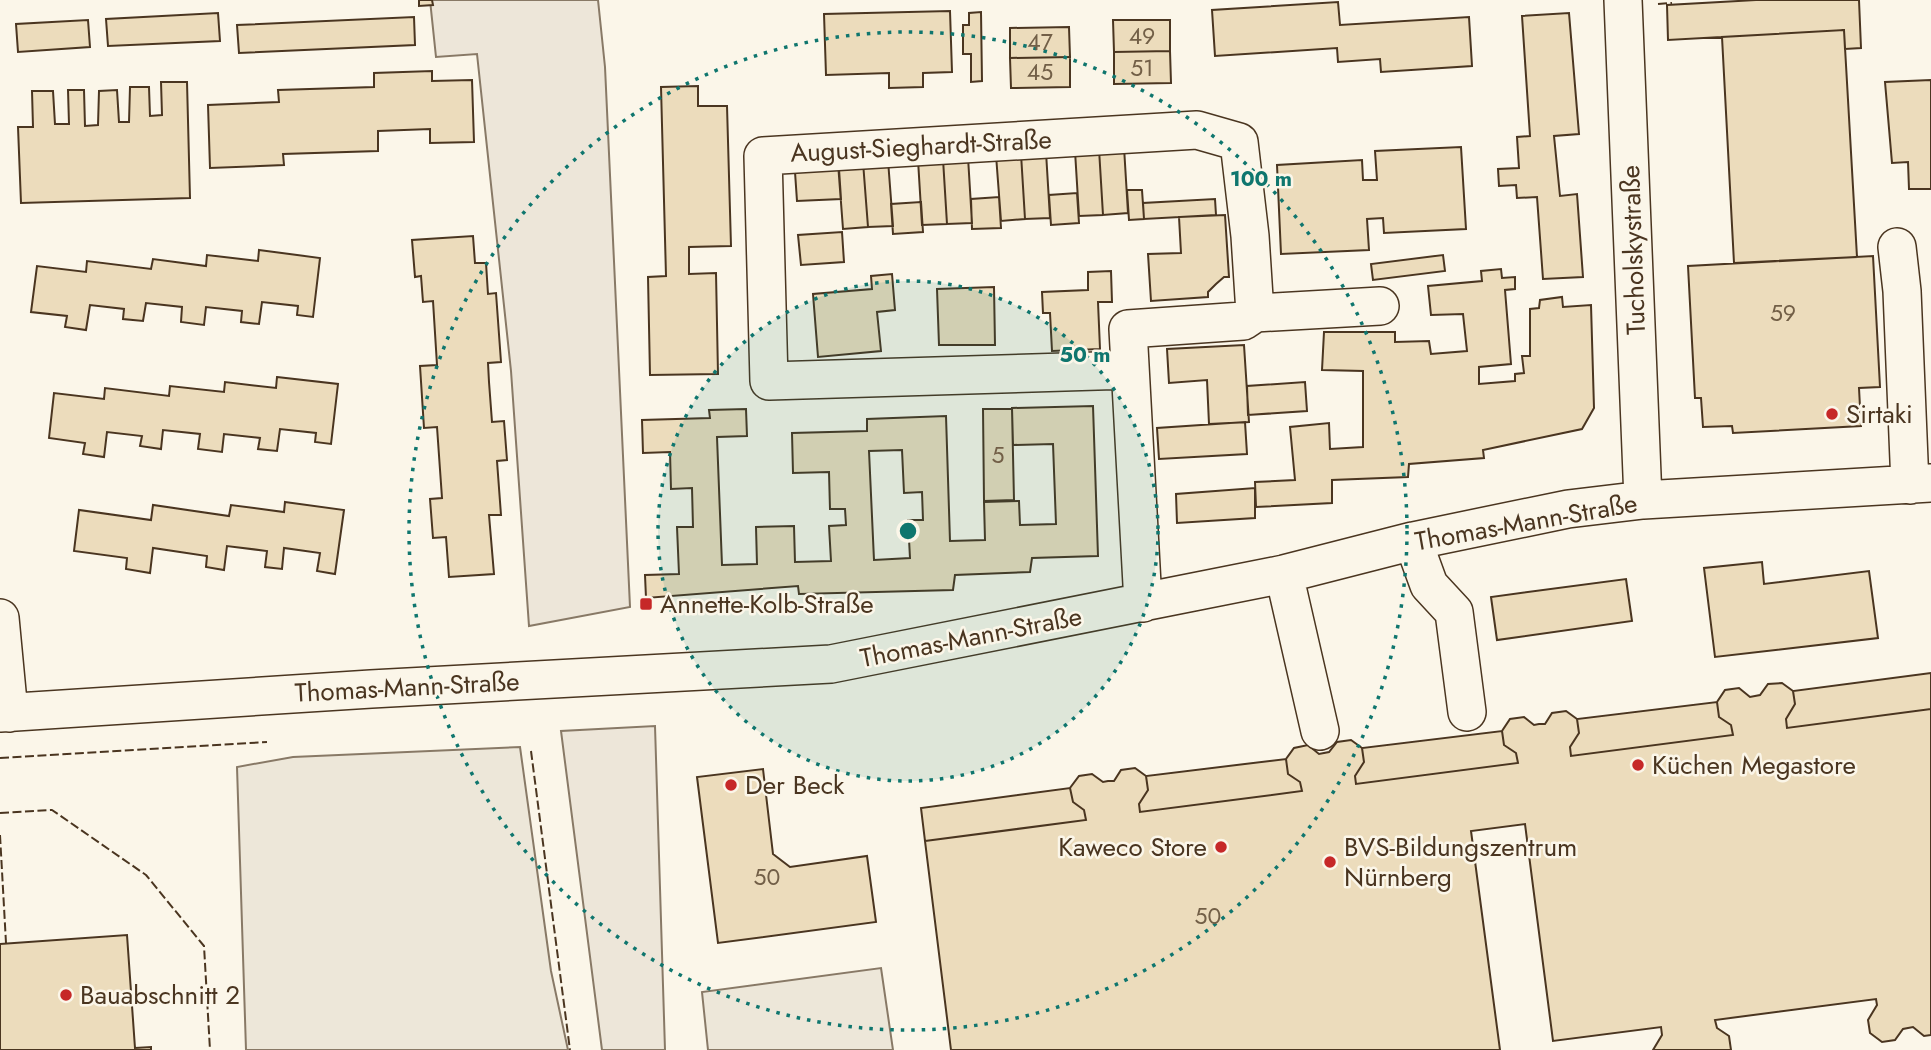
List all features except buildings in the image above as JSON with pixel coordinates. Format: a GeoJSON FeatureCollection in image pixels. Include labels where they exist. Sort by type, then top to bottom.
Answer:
{"type":"FeatureCollection","features":[{"type":"Feature","properties":{"kind":"street","name":"Tucholskystraße"},"geometry":{"type":"LineString","coordinates":[[1623,0],[1643,500]]}},
{"type":"Feature","properties":{"kind":"street","name":"August-Sieghardt-Straße"},"geometry":{"type":"LineString","coordinates":[[1130,370],[769,382],[763,156],[1197,130],[1239,142],[1250,236],[1255,313]]}},
{"type":"Feature","properties":{"kind":"street"},"geometry":{"type":"LineString","coordinates":[[1897,247],[1921,484]]}},
{"type":"Feature","properties":{"kind":"street"},"geometry":{"type":"LineString","coordinates":[[1143,603],[1128,329],[1243,321],[1255,313],[1380,306]]}},
{"type":"Feature","properties":{"kind":"street","name":"Thomas-Mann-Straße"},"geometry":{"type":"LineString","coordinates":[[5,713],[831,664],[1284,574],[1413,541],[1568,509],[1643,500],[1921,484]]}},
{"type":"Feature","properties":{"kind":"street"},"geometry":{"type":"LineString","coordinates":[[1413,541],[1429,585],[1454,612],[1467,712]]}},
{"type":"Feature","properties":{"kind":"street"},"geometry":{"type":"LineString","coordinates":[[1284,574],[1320,732]]}},
{"type":"Feature","properties":{"kind":"street"},"geometry":{"type":"LineString","coordinates":[[0,618],[5,713]]}},
{"type":"Feature","properties":{"kind":"shaded area"},"geometry":{"type":"Polygon","coordinates":[[[430,0],[598,0],[605,67],[630,607],[529,626],[511,371],[477,54],[436,57],[430,0]]]}},
{"type":"Feature","properties":{"kind":"shaded area"},"geometry":{"type":"Polygon","coordinates":[[[655,726],[665,1050],[602,1050],[561,731],[655,726]]]}},
{"type":"Feature","properties":{"kind":"shaded area"},"geometry":{"type":"Polygon","coordinates":[[[520,747],[551,971],[568,1050],[246,1050],[237,767],[293,757],[520,747]]]}},
{"type":"Feature","properties":{"kind":"shaded area"},"geometry":{"type":"Polygon","coordinates":[[[881,968],[893,1050],[708,1050],[702,992],[881,968]]]}},
{"type":"Feature","properties":{"kind":"fence"},"geometry":{"type":"LineString","coordinates":[[1658,4],[1672,3]]}},
{"type":"Feature","properties":{"kind":"fence"},"geometry":{"type":"LineString","coordinates":[[0,758],[267,742]]}},
{"type":"Feature","properties":{"kind":"fence"},"geometry":{"type":"LineString","coordinates":[[531,751],[570,1050]]}},
{"type":"Feature","properties":{"kind":"fence"},"geometry":{"type":"LineString","coordinates":[[0,813],[52,810],[146,875],[204,946],[210,1050]]}},
{"type":"Feature","properties":{"kind":"fence"},"geometry":{"type":"LineString","coordinates":[[0,835],[6,943]]}},
{"type":"Feature","properties":{"kind":"place","name":"Sirtaki"},"geometry":{"type":"Point","coordinates":[1832,414]}},
{"type":"Feature","properties":{"kind":"place","name":"Annette-Kolb-Straße"},"geometry":{"type":"Point","coordinates":[646,604]}},
{"type":"Feature","properties":{"kind":"place","name":"Küchen Megastore"},"geometry":{"type":"Point","coordinates":[1638,765]}},
{"type":"Feature","properties":{"kind":"place","name":"Der Beck"},"geometry":{"type":"Point","coordinates":[731,785]}},
{"type":"Feature","properties":{"kind":"place","name":"Kaweco Store"},"geometry":{"type":"Point","coordinates":[1221,847]}},
{"type":"Feature","properties":{"kind":"place","name":"BVS-Bildungszentrum Nürnberg"},"geometry":{"type":"Point","coordinates":[1330,862]}},
{"type":"Feature","properties":{"kind":"place","name":"Bauabschnitt 2"},"geometry":{"type":"Point","coordinates":[66,995]}}]}
